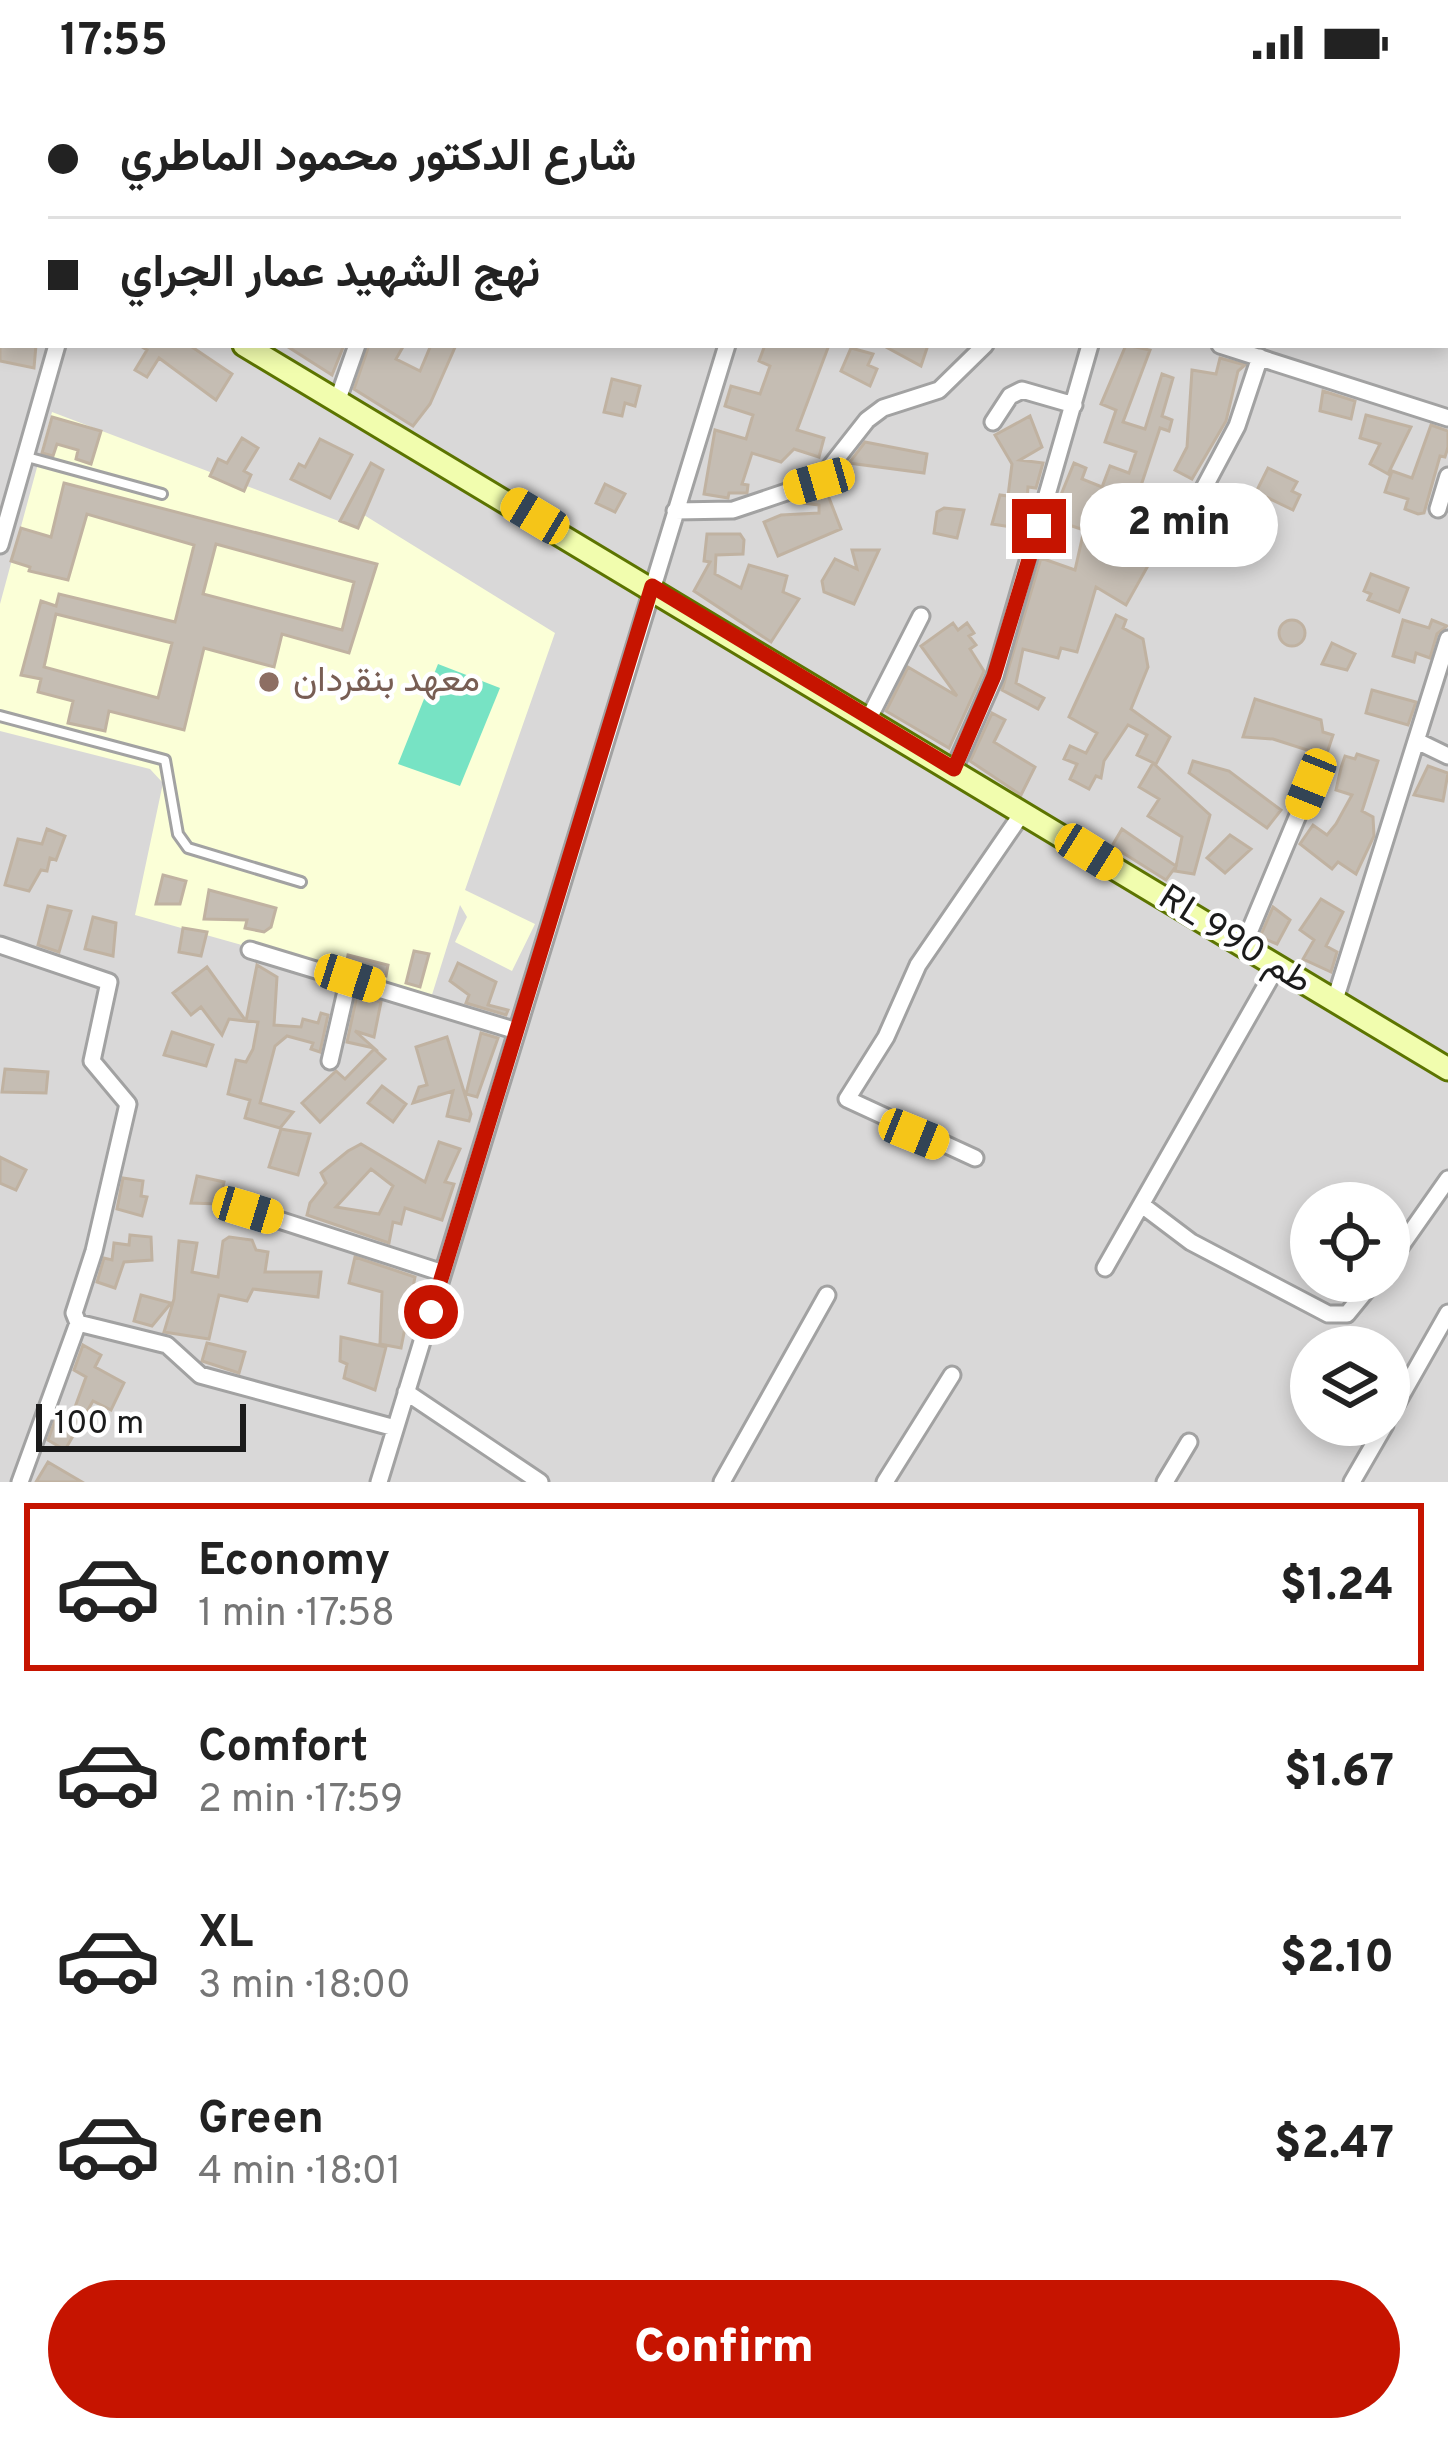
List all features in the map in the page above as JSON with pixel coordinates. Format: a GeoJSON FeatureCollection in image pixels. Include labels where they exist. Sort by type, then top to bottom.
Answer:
{"type":"FeatureCollection","features":[{"type":"Feature","properties":{"kind":"street"},"geometry":{"type":"LineString","coordinates":[[0,545],[56,348]]}},
{"type":"Feature","properties":{"kind":"street","name":"RL طم 990"},"geometry":{"type":"LineString","coordinates":[[254,348],[1448,1069]]}},
{"type":"Feature","properties":{"kind":"street"},"geometry":{"type":"LineString","coordinates":[[338,399],[356,348]]}},
{"type":"Feature","properties":{"kind":"street"},"geometry":{"type":"LineString","coordinates":[[379,1482],[726,348]]}},
{"type":"Feature","properties":{"kind":"street"},"geometry":{"type":"LineString","coordinates":[[676,511],[733,510],[819,481],[868,419],[883,408],[939,390],[983,348]]}},
{"type":"Feature","properties":{"kind":"street"},"geometry":{"type":"LineString","coordinates":[[954,769],[994,676],[1089,348]]}},
{"type":"Feature","properties":{"kind":"street"},"geometry":{"type":"LineString","coordinates":[[1229,348],[1448,418]]}},
{"type":"Feature","properties":{"kind":"street"},"geometry":{"type":"LineString","coordinates":[[1171,550],[1237,426],[1260,358]]}},
{"type":"Feature","properties":{"kind":"street"},"geometry":{"type":"LineString","coordinates":[[993,422],[1010,396],[1022,391],[1074,405]]}},
{"type":"Feature","properties":{"kind":"street"},"geometry":{"type":"LineString","coordinates":[[1438,509],[1448,476]]}},
{"type":"Feature","properties":{"kind":"street"},"geometry":{"type":"LineString","coordinates":[[869,718],[921,616]]}},
{"type":"Feature","properties":{"kind":"street"},"geometry":{"type":"LineString","coordinates":[[1334,1003],[1448,639]]}},
{"type":"Feature","properties":{"kind":"street"},"geometry":{"type":"LineString","coordinates":[[1417,741],[1448,756]]}},
{"type":"Feature","properties":{"kind":"street"},"geometry":{"type":"LineString","coordinates":[[1243,947],[1311,784]]}},
{"type":"Feature","properties":{"kind":"street"},"geometry":{"type":"LineString","coordinates":[[975,1158],[848,1099],[886,1037],[918,965],[1024,812]]}},
{"type":"Feature","properties":{"kind":"street"},"geometry":{"type":"LineString","coordinates":[[0,945],[109,982],[92,1060],[128,1104],[94,1251],[74,1313],[78,1322],[20,1482]]}},
{"type":"Feature","properties":{"kind":"street"},"geometry":{"type":"LineString","coordinates":[[250,950],[517,1031]]}},
{"type":"Feature","properties":{"kind":"street"},"geometry":{"type":"LineString","coordinates":[[1105,1268],[1276,968]]}},
{"type":"Feature","properties":{"kind":"street"},"geometry":{"type":"LineString","coordinates":[[329,1061],[350,978]]}},
{"type":"Feature","properties":{"kind":"street"},"geometry":{"type":"LineString","coordinates":[[1410,1233],[1448,1179]]}},
{"type":"Feature","properties":{"kind":"street"},"geometry":{"type":"LineString","coordinates":[[1142,1205],[1191,1242],[1290,1294]]}},
{"type":"Feature","properties":{"kind":"street"},"geometry":{"type":"LineString","coordinates":[[248,1210],[443,1273]]}},
{"type":"Feature","properties":{"kind":"street"},"geometry":{"type":"LineString","coordinates":[[722,1482],[827,1295]]}},
{"type":"Feature","properties":{"kind":"street"},"geometry":{"type":"LineString","coordinates":[[1305,1302],[1328,1314],[1347,1314],[1357,1302]]}},
{"type":"Feature","properties":{"kind":"street"},"geometry":{"type":"LineString","coordinates":[[1410,1380],[1448,1313]]}},
{"type":"Feature","properties":{"kind":"street"},"geometry":{"type":"LineString","coordinates":[[78,1322],[167,1345],[200,1375],[395,1428]]}},
{"type":"Feature","properties":{"kind":"street"},"geometry":{"type":"LineString","coordinates":[[885,1482],[952,1375]]}},
{"type":"Feature","properties":{"kind":"street"},"geometry":{"type":"LineString","coordinates":[[406,1392],[540,1482]]}},
{"type":"Feature","properties":{"kind":"street"},"geometry":{"type":"LineString","coordinates":[[1165,1482],[1189,1442]]}},
{"type":"Feature","properties":{"kind":"street"},"geometry":{"type":"LineString","coordinates":[[1352,1482],[1373,1446]]}},
{"type":"Feature","properties":{"kind":"lane"},"geometry":{"type":"LineString","coordinates":[[25,457],[162,494]]}},
{"type":"Feature","properties":{"kind":"lane"},"geometry":{"type":"LineString","coordinates":[[0,716],[165,760],[178,834],[188,848],[301,882]]}},
{"type":"Feature","properties":{"kind":"shaded area"},"geometry":{"type":"Polygon","coordinates":[[[0,348],[1448,348],[1448,1482],[0,1482],[0,348]]]}},
{"type":"Feature","properties":{"kind":"shaded area","name":"معهد بنقردان"},"geometry":{"type":"Polygon","coordinates":[[[52,412],[357,528],[364,515],[555,633],[465,890],[535,924],[512,971],[455,942],[467,917],[460,905],[431,998],[135,915],[163,783],[150,769],[0,731],[0,604],[52,412]]]}},
{"type":"Feature","properties":{"kind":"green space"},"geometry":{"type":"Polygon","coordinates":[[[438,664],[500,688],[460,786],[398,764],[438,664]]]}},
{"type":"Feature","properties":{"kind":"building"},"geometry":{"type":"Polygon","coordinates":[[[0,348],[36,348],[34,368],[0,361],[0,348]]]}},
{"type":"Feature","properties":{"kind":"building"},"geometry":{"type":"Polygon","coordinates":[[[144,348],[193,348],[232,374],[216,400],[159,358],[147,377],[135,370],[147,350],[144,348]]]}},
{"type":"Feature","properties":{"kind":"building"},"geometry":{"type":"Polygon","coordinates":[[[290,348],[343,348],[332,375],[290,348]]]}},
{"type":"Feature","properties":{"kind":"building"},"geometry":{"type":"Polygon","coordinates":[[[368,348],[402,348],[396,359],[420,371],[430,348],[455,348],[430,404],[413,426],[354,389],[368,348]]]}},
{"type":"Feature","properties":{"kind":"building"},"geometry":{"type":"Polygon","coordinates":[[[764,348],[828,348],[797,430],[824,438],[819,457],[794,449],[781,462],[752,453],[742,484],[748,485],[747,493],[729,493],[728,498],[704,494],[715,430],[746,439],[753,415],[725,406],[731,386],[760,394],[770,366],[759,361],[764,348]]]}},
{"type":"Feature","properties":{"kind":"building"},"geometry":{"type":"Polygon","coordinates":[[[851,348],[873,354],[868,365],[877,369],[870,386],[841,371],[851,348]]]}},
{"type":"Feature","properties":{"kind":"building"},"geometry":{"type":"Polygon","coordinates":[[[888,348],[927,348],[921,366],[888,348]]]}},
{"type":"Feature","properties":{"kind":"building"},"geometry":{"type":"Polygon","coordinates":[[[1125,348],[1150,350],[1123,422],[1145,429],[1162,374],[1173,378],[1162,416],[1172,420],[1169,431],[1160,428],[1133,510],[1152,520],[1164,537],[1126,605],[1096,587],[1077,652],[1061,648],[1058,658],[1023,649],[1016,683],[1044,698],[1038,709],[1002,690],[1041,558],[1075,570],[1084,530],[1066,524],[1070,511],[1056,507],[1074,463],[1086,468],[1082,479],[1102,487],[1110,466],[1129,473],[1136,452],[1105,442],[1116,410],[1101,404],[1125,348]]]}},
{"type":"Feature","properties":{"kind":"building"},"geometry":{"type":"Polygon","coordinates":[[[1220,358],[1245,365],[1238,371],[1226,421],[1192,479],[1175,470],[1187,447],[1192,370],[1216,374],[1220,358]]]}},
{"type":"Feature","properties":{"kind":"building"},"geometry":{"type":"Polygon","coordinates":[[[612,379],[640,386],[635,406],[625,403],[622,416],[604,412],[612,379]]]}},
{"type":"Feature","properties":{"kind":"building"},"geometry":{"type":"Polygon","coordinates":[[[1323,391],[1355,401],[1351,419],[1320,411],[1323,391]]]}},
{"type":"Feature","properties":{"kind":"building"},"geometry":{"type":"Polygon","coordinates":[[[1366,415],[1411,427],[1388,474],[1370,464],[1380,444],[1360,438],[1366,415]]]}},
{"type":"Feature","properties":{"kind":"building"},"geometry":{"type":"Polygon","coordinates":[[[1030,416],[1042,447],[1020,460],[1043,463],[1036,488],[1028,487],[1025,529],[992,524],[1000,495],[1008,496],[1012,464],[995,435],[1030,416]]]}},
{"type":"Feature","properties":{"kind":"building"},"geometry":{"type":"Polygon","coordinates":[[[52,417],[101,431],[91,464],[76,459],[78,450],[57,444],[53,456],[42,453],[52,417]]]}},
{"type":"Feature","properties":{"kind":"building"},"geometry":{"type":"Polygon","coordinates":[[[1431,425],[1448,431],[1448,447],[1445,457],[1440,456],[1424,513],[1418,514],[1405,509],[1408,499],[1385,492],[1392,471],[1412,478],[1431,425]]]}},
{"type":"Feature","properties":{"kind":"building"},"geometry":{"type":"Polygon","coordinates":[[[242,438],[258,448],[244,471],[251,475],[244,491],[210,476],[218,459],[227,463],[242,438]]]}},
{"type":"Feature","properties":{"kind":"building"},"geometry":{"type":"Polygon","coordinates":[[[320,439],[352,455],[330,498],[291,479],[299,464],[305,467],[320,439]]]}},
{"type":"Feature","properties":{"kind":"building"},"geometry":{"type":"Polygon","coordinates":[[[865,442],[927,454],[924,473],[849,463],[865,442]]]}},
{"type":"Feature","properties":{"kind":"building"},"geometry":{"type":"Polygon","coordinates":[[[371,463],[383,470],[358,528],[340,521],[371,463]]]}},
{"type":"Feature","properties":{"kind":"building"},"geometry":{"type":"Polygon","coordinates":[[[1268,468],[1297,482],[1292,491],[1300,495],[1293,510],[1256,492],[1268,468]]]}},
{"type":"Feature","properties":{"kind":"building"},"geometry":{"type":"Polygon","coordinates":[[[64,483],[377,564],[349,653],[282,634],[274,667],[204,648],[184,730],[109,711],[105,731],[68,723],[73,701],[38,692],[41,679],[21,675],[41,601],[56,606],[59,594],[175,622],[194,545],[87,514],[68,580],[29,571],[30,567],[11,561],[21,528],[51,537],[64,483]],[[216,544],[203,594],[342,630],[354,582],[216,544]],[[56,614],[44,667],[158,698],[172,643],[56,614]]]}},
{"type":"Feature","properties":{"kind":"building"},"geometry":{"type":"Polygon","coordinates":[[[605,484],[625,494],[615,512],[596,503],[605,484]]]}},
{"type":"Feature","properties":{"kind":"building"},"geometry":{"type":"Polygon","coordinates":[[[826,490],[841,529],[778,556],[764,522],[781,515],[819,513],[819,505],[794,502],[826,490]]]}},
{"type":"Feature","properties":{"kind":"building"},"geometry":{"type":"Polygon","coordinates":[[[964,510],[957,538],[934,533],[937,512],[964,510]]]}},
{"type":"Feature","properties":{"kind":"building"},"geometry":{"type":"Polygon","coordinates":[[[707,534],[740,534],[744,540],[743,554],[716,555],[715,574],[741,588],[749,565],[787,576],[783,592],[799,599],[771,642],[694,591],[710,562],[704,561],[707,534]]]}},
{"type":"Feature","properties":{"kind":"building"},"geometry":{"type":"Polygon","coordinates":[[[852,550],[879,550],[854,604],[824,592],[822,581],[835,559],[857,569],[852,550]]]}},
{"type":"Feature","properties":{"kind":"building"},"geometry":{"type":"Polygon","coordinates":[[[1371,574],[1408,588],[1399,612],[1368,600],[1371,594],[1364,591],[1371,574]]]}},
{"type":"Feature","properties":{"kind":"building"},"geometry":{"type":"Polygon","coordinates":[[[1116,615],[1126,620],[1123,628],[1143,639],[1148,667],[1131,709],[1170,737],[1156,764],[1137,755],[1147,735],[1128,725],[1104,761],[1101,778],[1096,776],[1089,789],[1070,779],[1077,764],[1064,759],[1070,746],[1086,753],[1097,733],[1069,717],[1116,615]]]}},
{"type":"Feature","properties":{"kind":"building"},"geometry":{"type":"Polygon","coordinates":[[[1292,620],[1305,633],[1292,646],[1279,633],[1292,620]]]}},
{"type":"Feature","properties":{"kind":"building"},"geometry":{"type":"Polygon","coordinates":[[[1403,620],[1429,628],[1432,620],[1447,626],[1437,634],[1430,658],[1416,653],[1414,662],[1393,656],[1403,620]]]}},
{"type":"Feature","properties":{"kind":"building"},"geometry":{"type":"Polygon","coordinates":[[[953,623],[958,630],[967,623],[974,633],[969,636],[976,645],[970,649],[984,671],[949,748],[886,711],[908,667],[957,696],[921,646],[953,623]]]}},
{"type":"Feature","properties":{"kind":"building"},"geometry":{"type":"Polygon","coordinates":[[[1332,643],[1355,654],[1347,670],[1322,664],[1332,643]]]}},
{"type":"Feature","properties":{"kind":"building"},"geometry":{"type":"Polygon","coordinates":[[[1372,690],[1416,702],[1408,725],[1366,713],[1372,690]]]}},
{"type":"Feature","properties":{"kind":"building"},"geometry":{"type":"Polygon","coordinates":[[[1255,699],[1321,720],[1323,732],[1333,735],[1326,756],[1273,739],[1243,737],[1255,699]]]}},
{"type":"Feature","properties":{"kind":"building"},"geometry":{"type":"Polygon","coordinates":[[[992,713],[1005,720],[994,742],[1035,767],[1021,795],[970,761],[992,713]]]}},
{"type":"Feature","properties":{"kind":"building"},"geometry":{"type":"Polygon","coordinates":[[[1357,754],[1378,761],[1362,811],[1373,817],[1374,836],[1356,874],[1338,862],[1332,869],[1300,844],[1313,825],[1327,835],[1336,824],[1352,795],[1336,790],[1341,768],[1345,756],[1355,759],[1357,754]]]}},
{"type":"Feature","properties":{"kind":"building"},"geometry":{"type":"Polygon","coordinates":[[[1193,761],[1229,771],[1281,810],[1267,828],[1189,773],[1193,761]]]}},
{"type":"Feature","properties":{"kind":"building"},"geometry":{"type":"Polygon","coordinates":[[[1153,763],[1210,815],[1194,874],[1175,871],[1182,837],[1148,816],[1159,799],[1139,787],[1153,763]]]}},
{"type":"Feature","properties":{"kind":"building"},"geometry":{"type":"Polygon","coordinates":[[[1428,766],[1448,773],[1443,801],[1414,795],[1428,766]]]}},
{"type":"Feature","properties":{"kind":"building"},"geometry":{"type":"Polygon","coordinates":[[[47,829],[65,836],[56,860],[50,858],[47,871],[41,870],[29,891],[5,885],[18,839],[42,844],[47,829]]]}},
{"type":"Feature","properties":{"kind":"building"},"geometry":{"type":"Polygon","coordinates":[[[1122,829],[1176,866],[1166,880],[1112,846],[1122,829]]]}},
{"type":"Feature","properties":{"kind":"building"},"geometry":{"type":"Polygon","coordinates":[[[1230,835],[1251,849],[1225,873],[1207,858],[1230,835]]]}},
{"type":"Feature","properties":{"kind":"building"},"geometry":{"type":"Polygon","coordinates":[[[163,875],[186,881],[180,904],[156,904],[163,875]]]}},
{"type":"Feature","properties":{"kind":"building"},"geometry":{"type":"Polygon","coordinates":[[[209,890],[276,908],[271,927],[264,932],[245,928],[247,920],[204,919],[209,890]]]}},
{"type":"Feature","properties":{"kind":"building"},"geometry":{"type":"Polygon","coordinates":[[[1321,899],[1343,912],[1326,946],[1337,952],[1331,972],[1303,959],[1314,940],[1300,930],[1321,899]]]}},
{"type":"Feature","properties":{"kind":"building"},"geometry":{"type":"Polygon","coordinates":[[[48,906],[71,911],[59,952],[38,945],[48,906]]]}},
{"type":"Feature","properties":{"kind":"building"},"geometry":{"type":"Polygon","coordinates":[[[1273,907],[1290,920],[1277,944],[1260,937],[1273,907]]]}},
{"type":"Feature","properties":{"kind":"building"},"geometry":{"type":"Polygon","coordinates":[[[93,917],[116,923],[113,956],[85,949],[93,917]]]}},
{"type":"Feature","properties":{"kind":"building"},"geometry":{"type":"Polygon","coordinates":[[[183,928],[207,932],[201,956],[179,952],[183,928]]]}},
{"type":"Feature","properties":{"kind":"building"},"geometry":{"type":"Polygon","coordinates":[[[414,951],[429,954],[420,987],[406,983],[414,951]]]}},
{"type":"Feature","properties":{"kind":"building"},"geometry":{"type":"Polygon","coordinates":[[[348,955],[388,965],[386,976],[346,966],[348,955]]]}},
{"type":"Feature","properties":{"kind":"building"},"geometry":{"type":"Polygon","coordinates":[[[458,963],[496,982],[488,1005],[508,1010],[506,1015],[466,1003],[469,995],[450,981],[458,963]]]}},
{"type":"Feature","properties":{"kind":"building"},"geometry":{"type":"Polygon","coordinates":[[[257,965],[277,977],[274,1025],[301,1027],[303,1019],[318,1023],[321,1013],[328,1015],[320,1052],[311,1049],[313,1043],[287,1036],[275,1046],[260,1103],[293,1112],[280,1128],[245,1118],[250,1100],[228,1094],[236,1060],[246,1062],[253,1049],[258,1022],[246,1021],[257,965]]]}},
{"type":"Feature","properties":{"kind":"building"},"geometry":{"type":"Polygon","coordinates":[[[207,967],[246,1021],[229,1019],[222,1035],[201,1007],[191,1015],[173,993],[207,967]]]}},
{"type":"Feature","properties":{"kind":"building"},"geometry":{"type":"Polygon","coordinates":[[[357,995],[381,1002],[374,1037],[355,1031],[374,1048],[347,1042],[357,995]]]}},
{"type":"Feature","properties":{"kind":"building"},"geometry":{"type":"Polygon","coordinates":[[[172,1032],[213,1045],[206,1066],[164,1055],[172,1032]]]}},
{"type":"Feature","properties":{"kind":"building"},"geometry":{"type":"Polygon","coordinates":[[[481,1033],[498,1038],[477,1097],[466,1094],[481,1033]]]}},
{"type":"Feature","properties":{"kind":"building"},"geometry":{"type":"Polygon","coordinates":[[[447,1037],[471,1114],[469,1121],[447,1116],[453,1091],[413,1103],[419,1087],[427,1085],[416,1047],[447,1037]]]}},
{"type":"Feature","properties":{"kind":"building"},"geometry":{"type":"Polygon","coordinates":[[[374,1049],[385,1059],[320,1122],[302,1103],[336,1071],[345,1079],[374,1049]]]}},
{"type":"Feature","properties":{"kind":"building"},"geometry":{"type":"Polygon","coordinates":[[[5,1069],[48,1072],[46,1093],[2,1092],[5,1069]]]}},
{"type":"Feature","properties":{"kind":"building"},"geometry":{"type":"Polygon","coordinates":[[[382,1086],[406,1104],[393,1122],[368,1103],[382,1086]]]}},
{"type":"Feature","properties":{"kind":"building"},"geometry":{"type":"Polygon","coordinates":[[[281,1129],[310,1134],[298,1175],[269,1167],[281,1129]]]}},
{"type":"Feature","properties":{"kind":"building"},"geometry":{"type":"Polygon","coordinates":[[[439,1142],[460,1149],[445,1182],[454,1184],[442,1220],[405,1208],[401,1224],[393,1222],[389,1243],[307,1215],[326,1183],[321,1173],[361,1144],[425,1182],[439,1142]],[[371,1169],[336,1207],[379,1214],[393,1186],[371,1169]]]}},
{"type":"Feature","properties":{"kind":"building"},"geometry":{"type":"Polygon","coordinates":[[[0,1157],[26,1170],[16,1190],[0,1183],[0,1157]]]}},
{"type":"Feature","properties":{"kind":"building"},"geometry":{"type":"Polygon","coordinates":[[[197,1176],[224,1182],[219,1204],[191,1203],[197,1176]]]}},
{"type":"Feature","properties":{"kind":"building"},"geometry":{"type":"Polygon","coordinates":[[[123,1178],[143,1181],[141,1196],[147,1197],[142,1216],[117,1209],[123,1178]]]}},
{"type":"Feature","properties":{"kind":"building"},"geometry":{"type":"Polygon","coordinates":[[[130,1235],[151,1237],[152,1260],[124,1262],[115,1288],[97,1282],[104,1258],[112,1260],[114,1243],[129,1245],[130,1235]]]}},
{"type":"Feature","properties":{"kind":"building"},"geometry":{"type":"Polygon","coordinates":[[[229,1237],[252,1240],[256,1250],[268,1252],[265,1272],[321,1272],[318,1297],[253,1289],[247,1301],[219,1295],[209,1339],[164,1332],[174,1299],[179,1241],[197,1243],[192,1272],[218,1277],[223,1241],[229,1237]]]}},
{"type":"Feature","properties":{"kind":"building"},"geometry":{"type":"Polygon","coordinates":[[[355,1257],[415,1277],[401,1348],[380,1344],[382,1292],[349,1283],[355,1257]]]}},
{"type":"Feature","properties":{"kind":"building"},"geometry":{"type":"Polygon","coordinates":[[[141,1295],[171,1303],[152,1326],[134,1321],[141,1295]]]}},
{"type":"Feature","properties":{"kind":"building"},"geometry":{"type":"Polygon","coordinates":[[[341,1337],[386,1347],[375,1390],[344,1378],[347,1364],[340,1361],[341,1337]]]}},
{"type":"Feature","properties":{"kind":"building"},"geometry":{"type":"Polygon","coordinates":[[[207,1343],[245,1352],[239,1373],[202,1361],[207,1343]]]}},
{"type":"Feature","properties":{"kind":"building"},"geometry":{"type":"Polygon","coordinates":[[[83,1345],[101,1355],[95,1367],[124,1383],[111,1410],[93,1401],[65,1450],[48,1440],[58,1412],[71,1418],[86,1377],[74,1370],[83,1345]]]}},
{"type":"Feature","properties":{"kind":"building"},"geometry":{"type":"Polygon","coordinates":[[[48,1462],[82,1482],[36,1482],[48,1462]]]}},
{"type":"Feature","properties":{"kind":"place","name":"معهد بنقردان"},"geometry":{"type":"Point","coordinates":[269,682]}},
{"type":"Feature","properties":{"kind":"route"},"geometry":{"type":"LineString","coordinates":[[431,1312],[652,586],[954,769],[994,676],[1039,526]]}}]}
